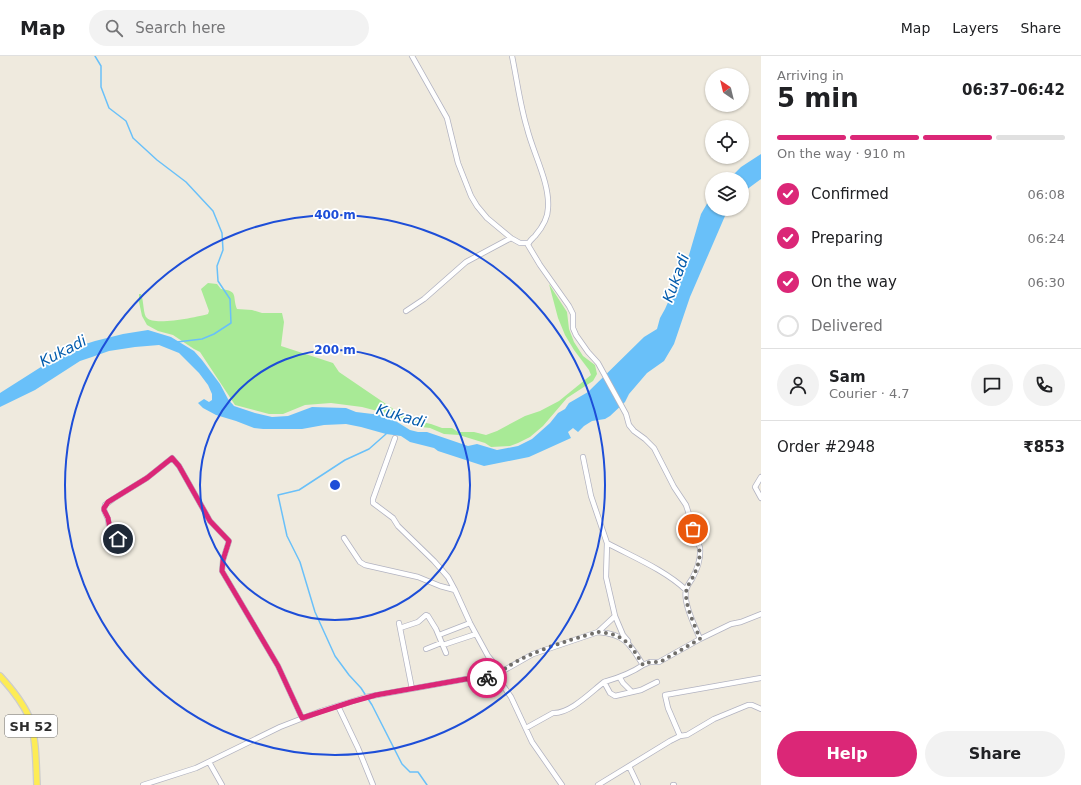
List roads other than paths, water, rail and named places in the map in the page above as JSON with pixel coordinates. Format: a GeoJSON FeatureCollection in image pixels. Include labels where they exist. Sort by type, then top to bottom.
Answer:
{"type":"FeatureCollection","features":[{"type":"Feature","properties":{"kind":"main road","name":"SH 52"},"geometry":{"type":"LineString","coordinates":[[0,676],[17,696],[29,718],[32,729],[37,785]]}},
{"type":"Feature","properties":{"kind":"street"},"geometry":{"type":"LineString","coordinates":[[412,56],[447,118],[458,163],[471,196],[487,218],[511,238],[520,243],[528,243],[535,236],[546,217],[548,200],[545,182],[526,128],[512,56]]}},
{"type":"Feature","properties":{"kind":"street"},"geometry":{"type":"LineString","coordinates":[[406,311],[424,299],[466,262],[511,238]]}},
{"type":"Feature","properties":{"kind":"street"},"geometry":{"type":"LineString","coordinates":[[528,243],[529,248],[540,265],[569,306],[573,314],[573,328],[576,335],[598,363],[626,414],[627,421],[634,431],[654,448],[688,510],[700,548],[701,556],[686,590],[688,606],[700,639]]}},
{"type":"Feature","properties":{"kind":"street"},"geometry":{"type":"LineString","coordinates":[[394,438],[373,499],[373,503],[393,518],[398,526],[434,561],[448,577],[488,656],[501,672]]}},
{"type":"Feature","properties":{"kind":"street"},"geometry":{"type":"LineString","coordinates":[[583,457],[591,496],[607,543],[606,577],[615,616],[623,635],[643,665]]}},
{"type":"Feature","properties":{"kind":"street"},"geometry":{"type":"LineString","coordinates":[[120,545],[118,539],[109,526],[108,518],[104,510],[105,505],[147,478],[172,458],[179,466],[210,521],[228,539],[229,544],[223,560],[222,571],[278,666],[302,718]]}},
{"type":"Feature","properties":{"kind":"street"},"geometry":{"type":"LineString","coordinates":[[761,477],[755,487],[761,498]]}},
{"type":"Feature","properties":{"kind":"street"},"geometry":{"type":"LineString","coordinates":[[344,538],[360,562],[365,565],[418,577],[455,590]]}},
{"type":"Feature","properties":{"kind":"street"},"geometry":{"type":"LineString","coordinates":[[607,543],[662,572],[677,581],[686,590]]}},
{"type":"Feature","properties":{"kind":"street"},"geometry":{"type":"LineString","coordinates":[[526,728],[553,713],[558,714],[578,704],[604,682],[620,678],[650,662],[660,662],[700,639],[731,624],[741,622],[761,614]]}},
{"type":"Feature","properties":{"kind":"street"},"geometry":{"type":"LineString","coordinates":[[412,689],[399,625],[418,622],[426,615],[428,616],[439,635],[446,653]]}},
{"type":"Feature","properties":{"kind":"street"},"geometry":{"type":"LineString","coordinates":[[598,632],[615,616]]}},
{"type":"Feature","properties":{"kind":"street"},"geometry":{"type":"LineString","coordinates":[[439,635],[470,623]]}},
{"type":"Feature","properties":{"kind":"street"},"geometry":{"type":"LineString","coordinates":[[143,785],[170,777],[209,762],[218,756],[302,718],[367,697],[466,679],[496,677],[501,672],[533,654],[598,632],[615,635],[631,646]]}},
{"type":"Feature","properties":{"kind":"street"},"geometry":{"type":"LineString","coordinates":[[426,649],[476,634]]}},
{"type":"Feature","properties":{"kind":"street"},"geometry":{"type":"LineString","coordinates":[[496,677],[511,697],[532,742],[562,785]]}},
{"type":"Feature","properties":{"kind":"street"},"geometry":{"type":"LineString","coordinates":[[620,678],[631,691]]}},
{"type":"Feature","properties":{"kind":"street"},"geometry":{"type":"LineString","coordinates":[[680,736],[668,708],[665,695],[761,678]]}},
{"type":"Feature","properties":{"kind":"street"},"geometry":{"type":"LineString","coordinates":[[604,682],[612,695],[641,690],[658,682]]}},
{"type":"Feature","properties":{"kind":"street"},"geometry":{"type":"LineString","coordinates":[[598,785],[680,736],[687,735],[714,719],[742,707],[752,705],[761,709]]}},
{"type":"Feature","properties":{"kind":"street"},"geometry":{"type":"LineString","coordinates":[[338,706],[358,748],[373,785]]}},
{"type":"Feature","properties":{"kind":"street"},"geometry":{"type":"LineString","coordinates":[[209,762],[222,785]]}},
{"type":"Feature","properties":{"kind":"street"},"geometry":{"type":"LineString","coordinates":[[629,766],[638,785]]}},
{"type":"Feature","properties":{"kind":"water"},"geometry":{"type":"Polygon","coordinates":[[[761,154],[761,179],[749,188],[749,172],[736,172],[746,164],[749,164],[749,162],[761,154]]]}},
{"type":"Feature","properties":{"kind":"water"},"geometry":{"type":"Polygon","coordinates":[[[705,207],[705,216],[725,216],[690,297],[674,344],[664,361],[647,373],[629,394],[625,402],[610,416],[605,419],[592,421],[578,432],[573,428],[568,432],[571,438],[529,457],[484,466],[438,451],[434,448],[410,442],[401,436],[386,434],[346,424],[324,425],[302,429],[254,428],[216,415],[203,408],[198,403],[204,399],[209,402],[212,400],[212,394],[208,385],[199,373],[179,353],[159,345],[109,351],[80,361],[35,390],[0,407],[0,393],[63,353],[95,341],[148,330],[171,337],[194,351],[220,384],[228,399],[234,406],[255,413],[272,417],[288,416],[312,407],[346,408],[356,412],[389,417],[410,430],[427,432],[468,446],[477,444],[497,450],[518,446],[532,439],[550,423],[558,413],[565,409],[569,403],[588,392],[644,337],[657,329],[660,318],[689,255],[701,214],[705,207]]]}},
{"type":"Feature","properties":{"kind":"waterway"},"geometry":{"type":"LineString","coordinates":[[95,56],[101,66],[101,87],[109,108],[126,121],[133,138],[157,160],[186,182],[213,211],[222,233],[223,250],[217,266],[218,281],[230,299],[231,323],[214,334],[202,339],[177,342]]}},
{"type":"Feature","properties":{"kind":"waterway"},"geometry":{"type":"LineString","coordinates":[[386,434],[369,449],[345,460],[299,490],[278,495],[287,536],[300,562],[315,612],[335,656],[361,688],[372,705],[402,764],[410,772],[418,772],[427,785]]}},
{"type":"Feature","properties":{"kind":"water label","name":"Kukadi"},"geometry":{"type":"Point","coordinates":[676,278]}},
{"type":"Feature","properties":{"kind":"water label","name":"Kukadi"},"geometry":{"type":"Point","coordinates":[63,351]}},
{"type":"Feature","properties":{"kind":"water label","name":"Kukadi"},"geometry":{"type":"Point","coordinates":[401,416]}}]}
